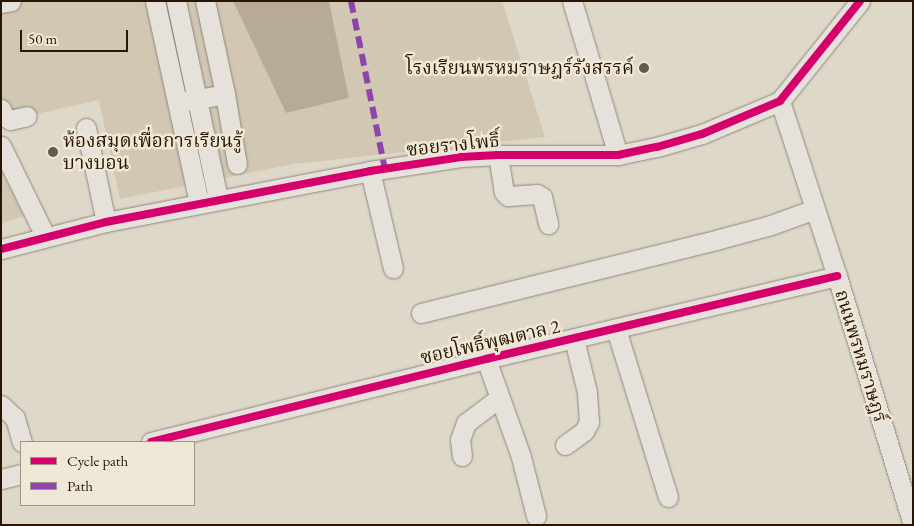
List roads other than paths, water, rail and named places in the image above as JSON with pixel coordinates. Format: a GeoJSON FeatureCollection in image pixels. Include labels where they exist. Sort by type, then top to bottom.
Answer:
{"type":"FeatureCollection","features":[{"type":"Feature","properties":{"kind":"street"},"geometry":{"type":"LineString","coordinates":[[1,3],[11,1]]}},
{"type":"Feature","properties":{"kind":"street"},"geometry":{"type":"LineString","coordinates":[[155,1],[199,202]]}},
{"type":"Feature","properties":{"kind":"street"},"geometry":{"type":"LineString","coordinates":[[176,1],[218,199]]}},
{"type":"Feature","properties":{"kind":"street"},"geometry":{"type":"LineString","coordinates":[[205,1],[225,94],[237,164]]}},
{"type":"Feature","properties":{"kind":"street"},"geometry":{"type":"LineString","coordinates":[[572,1],[618,155]]}},
{"type":"Feature","properties":{"kind":"street","name":"ซอยรางโพธิ์"},"geometry":{"type":"LineString","coordinates":[[1,249],[45,236],[199,202],[370,171],[461,157],[498,155],[618,155],[657,147],[702,134],[780,101],[860,1]]}},
{"type":"Feature","properties":{"kind":"street"},"geometry":{"type":"LineString","coordinates":[[177,103],[225,94]]}},
{"type":"Feature","properties":{"kind":"street","name":"ถนนพรหมราษฎร์"},"geometry":{"type":"LineString","coordinates":[[780,101],[837,276],[912,522]]}},
{"type":"Feature","properties":{"kind":"street"},"geometry":{"type":"LineString","coordinates":[[1,109],[4,116],[10,120],[26,116]]}},
{"type":"Feature","properties":{"kind":"street"},"geometry":{"type":"LineString","coordinates":[[86,128],[106,222]]}},
{"type":"Feature","properties":{"kind":"street"},"geometry":{"type":"LineString","coordinates":[[1,146],[45,236]]}},
{"type":"Feature","properties":{"kind":"street"},"geometry":{"type":"LineString","coordinates":[[498,155],[504,192],[508,196],[536,194],[542,196],[548,224]]}},
{"type":"Feature","properties":{"kind":"street"},"geometry":{"type":"LineString","coordinates":[[370,171],[393,268]]}},
{"type":"Feature","properties":{"kind":"street"},"geometry":{"type":"LineString","coordinates":[[421,314],[727,237],[768,226],[815,209]]}},
{"type":"Feature","properties":{"kind":"street","name":"ซอยโพธิ์พุฒตาล 2"},"geometry":{"type":"LineString","coordinates":[[155,441],[486,359],[837,276]]}},
{"type":"Feature","properties":{"kind":"street"},"geometry":{"type":"LineString","coordinates":[[616,329],[668,497]]}},
{"type":"Feature","properties":{"kind":"street"},"geometry":{"type":"LineString","coordinates":[[565,445],[584,431],[589,422],[587,392],[574,339]]}},
{"type":"Feature","properties":{"kind":"street"},"geometry":{"type":"LineString","coordinates":[[486,359],[521,457],[536,516]]}},
{"type":"Feature","properties":{"kind":"street"},"geometry":{"type":"LineString","coordinates":[[462,456],[460,440],[466,423],[499,398]]}},
{"type":"Feature","properties":{"kind":"street"},"geometry":{"type":"LineString","coordinates":[[1,405],[15,418],[22,441]]}},
{"type":"Feature","properties":{"kind":"street"},"geometry":{"type":"LineString","coordinates":[[1,479],[20,474]]}},
{"type":"Feature","properties":{"kind":"place","name":"โรงเรียนพรหมราษฎร์รังสรรค์"},"geometry":{"type":"Point","coordinates":[644,68]}},
{"type":"Feature","properties":{"kind":"place","name":"ห้องสมุดเพื่อการเรียนรู้ บางบอน"},"geometry":{"type":"Point","coordinates":[53,152]}}]}
